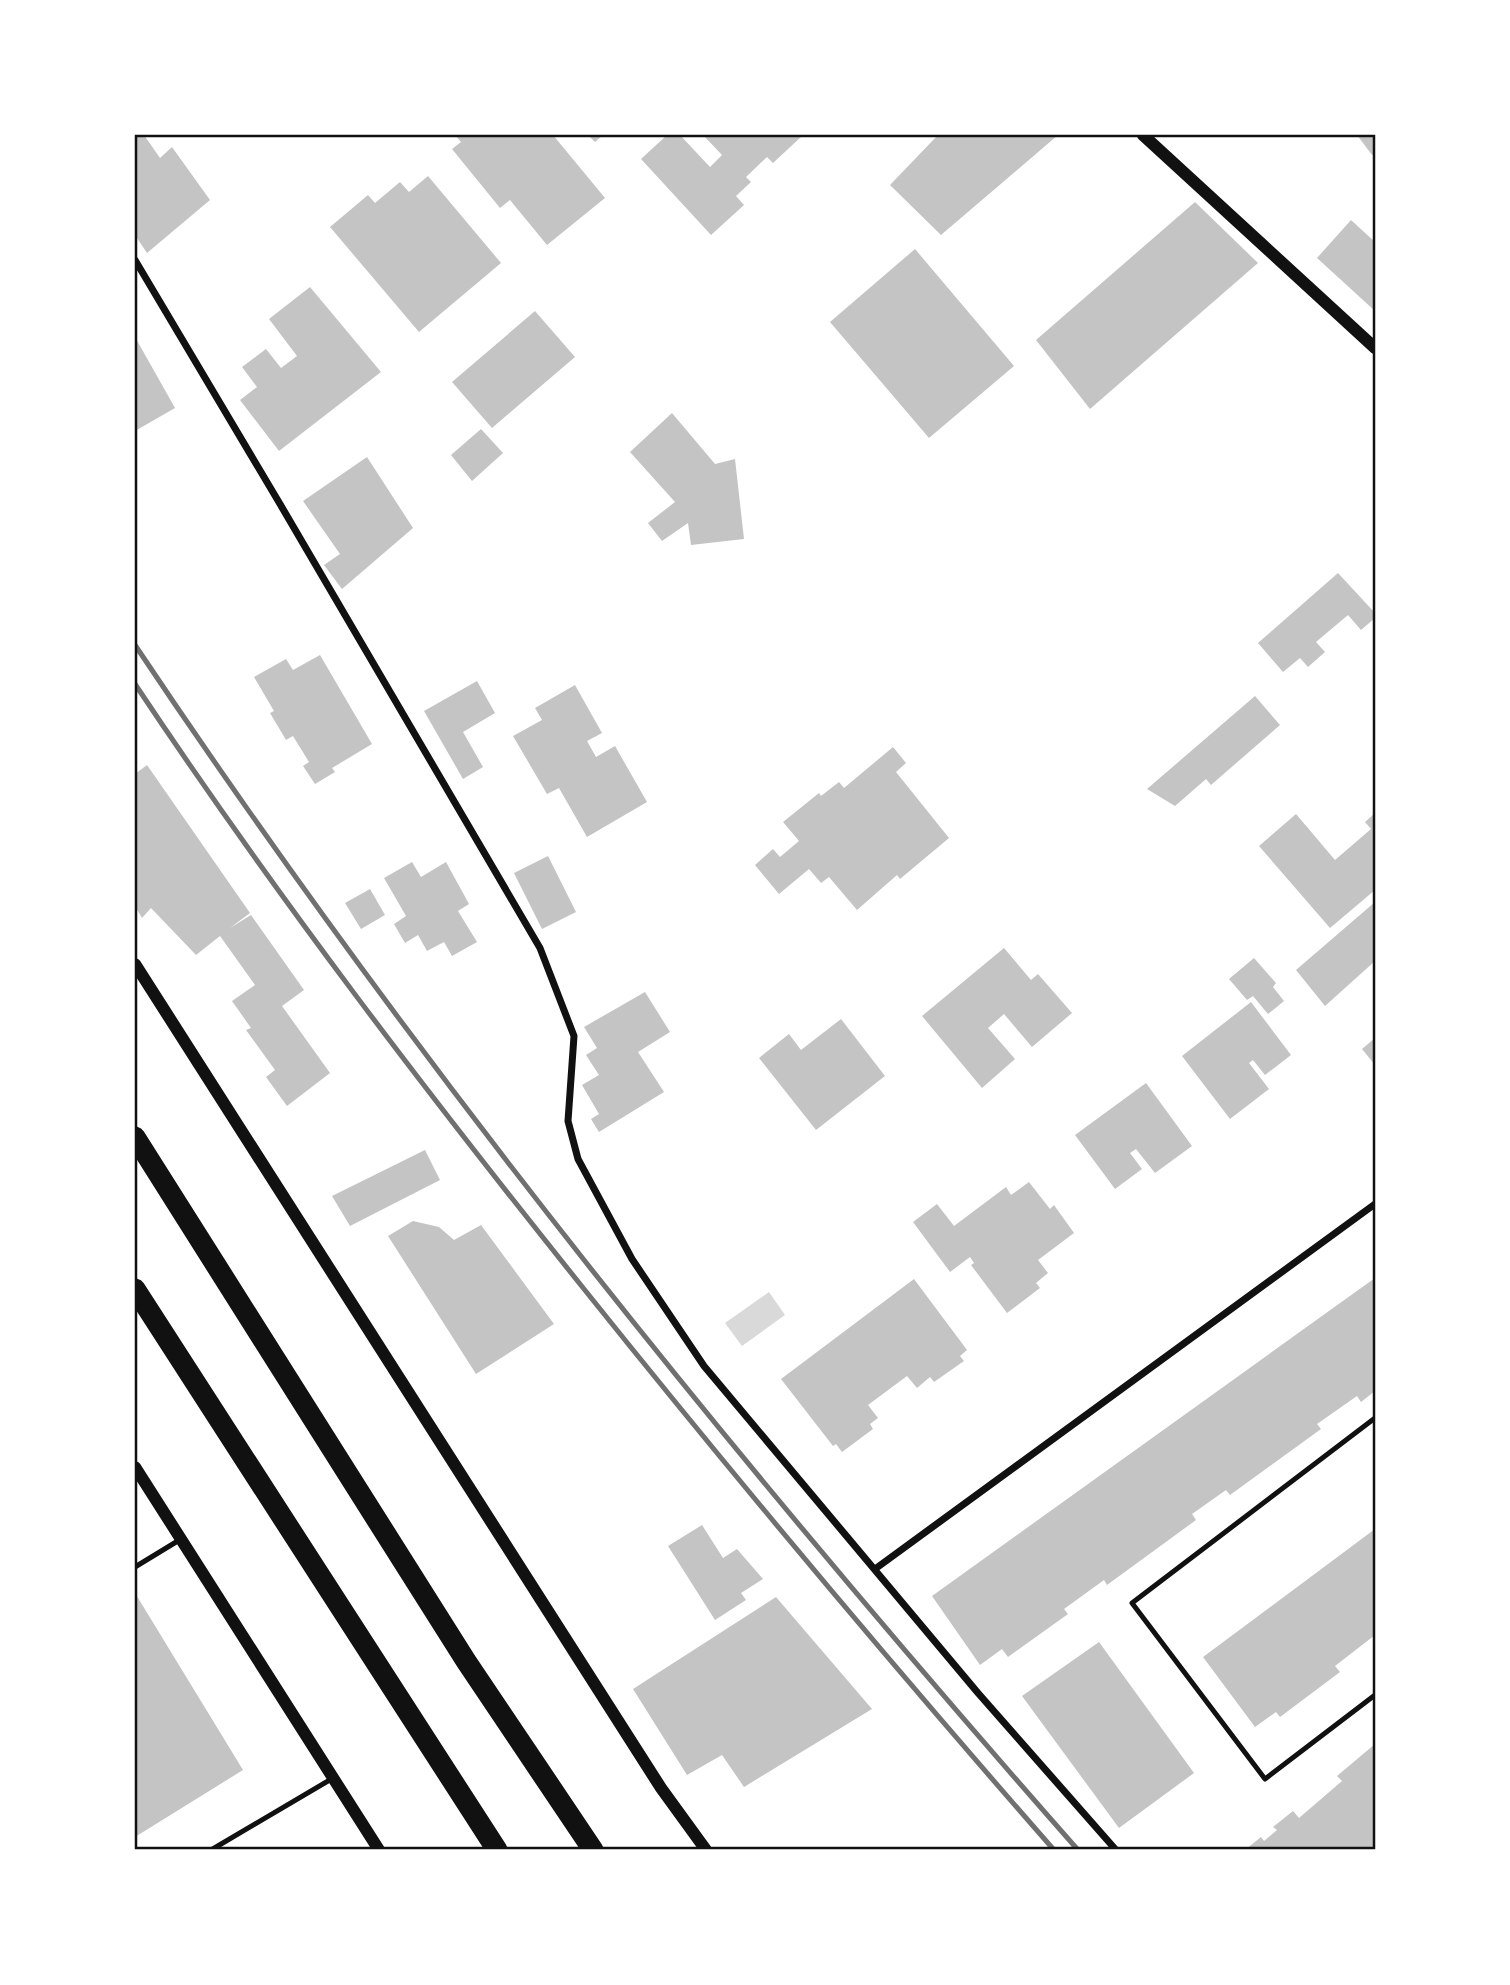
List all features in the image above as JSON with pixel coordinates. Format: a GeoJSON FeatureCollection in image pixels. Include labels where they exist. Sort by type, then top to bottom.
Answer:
{"type":"FeatureCollection","features":[{"type":"Feature","properties":{"kind":"highway"},"geometry":{"type":"LineString","coordinates":[[135,1138],[466,1661],[593,1850]]}},
{"type":"Feature","properties":{"kind":"highway"},"geometry":{"type":"LineString","coordinates":[[135,1289],[496,1850]]}},
{"type":"Feature","properties":{"kind":"street"},"geometry":{"type":"LineString","coordinates":[[1143,135],[1375,348]]}},
{"type":"Feature","properties":{"kind":"street"},"geometry":{"type":"LineString","coordinates":[[135,260],[540,948],[574,1036],[568,1121],[578,1159],[632,1259],[704,1366],[978,1693],[1116,1850]]}},
{"type":"Feature","properties":{"kind":"street"},"geometry":{"type":"LineString","coordinates":[[135,964],[662,1788],[706,1850]]}},
{"type":"Feature","properties":{"kind":"street"},"geometry":{"type":"LineString","coordinates":[[875,1569],[1375,1204]]}},
{"type":"Feature","properties":{"kind":"street"},"geometry":{"type":"LineString","coordinates":[[135,1467],[379,1850]]}},
{"type":"Feature","properties":{"kind":"lane"},"geometry":{"type":"LineString","coordinates":[[1375,1418],[1132,1602],[1265,1779],[1375,1695]]}},
{"type":"Feature","properties":{"kind":"lane"},"geometry":{"type":"LineString","coordinates":[[135,1567],[181,1539]]}},
{"type":"Feature","properties":{"kind":"lane"},"geometry":{"type":"LineString","coordinates":[[211,1850],[333,1778]]}},
{"type":"Feature","properties":{"kind":"shaded area"},"geometry":{"type":"Polygon","coordinates":[[[769,1292],[785,1315],[742,1346],[725,1323],[769,1292]]]}},
{"type":"Feature","properties":{"kind":"building"},"geometry":{"type":"Polygon","coordinates":[[[135,135],[144,135],[160,158],[172,147],[210,200],[147,253],[135,235],[135,135]]]}},
{"type":"Feature","properties":{"kind":"building"},"geometry":{"type":"Polygon","coordinates":[[[455,135],[553,135],[605,198],[547,245],[510,200],[500,208],[452,149],[461,142],[455,135]]]}},
{"type":"Feature","properties":{"kind":"building"},"geometry":{"type":"Polygon","coordinates":[[[588,135],[603,135],[595,142],[588,135]]]}},
{"type":"Feature","properties":{"kind":"building"},"geometry":{"type":"Polygon","coordinates":[[[667,135],[680,135],[710,167],[722,155],[703,135],[801,137],[773,163],[767,157],[746,177],[751,182],[736,196],[744,205],[711,235],[641,159],[667,135]]]}},
{"type":"Feature","properties":{"kind":"building"},"geometry":{"type":"Polygon","coordinates":[[[938,135],[1058,135],[941,235],[890,185],[938,135]]]}},
{"type":"Feature","properties":{"kind":"building"},"geometry":{"type":"Polygon","coordinates":[[[1357,135],[1375,135],[1375,153],[1372,155],[1357,135]]]}},
{"type":"Feature","properties":{"kind":"building"},"geometry":{"type":"Polygon","coordinates":[[[428,176],[501,263],[419,332],[330,227],[368,195],[375,203],[400,182],[409,192],[428,176]]]}},
{"type":"Feature","properties":{"kind":"building"},"geometry":{"type":"Polygon","coordinates":[[[1195,202],[1258,263],[1090,409],[1036,340],[1195,202]]]}},
{"type":"Feature","properties":{"kind":"building"},"geometry":{"type":"Polygon","coordinates":[[[1351,220],[1375,242],[1375,311],[1317,258],[1351,220]]]}},
{"type":"Feature","properties":{"kind":"building"},"geometry":{"type":"Polygon","coordinates":[[[915,249],[1014,366],[929,438],[830,322],[915,249]]]}},
{"type":"Feature","properties":{"kind":"building"},"geometry":{"type":"Polygon","coordinates":[[[310,287],[381,372],[279,451],[240,400],[257,387],[242,367],[266,349],[281,368],[297,356],[269,319],[310,287]]]}},
{"type":"Feature","properties":{"kind":"building"},"geometry":{"type":"Polygon","coordinates":[[[535,311],[575,357],[492,428],[452,382],[535,311]]]}},
{"type":"Feature","properties":{"kind":"building"},"geometry":{"type":"Polygon","coordinates":[[[135,337],[175,408],[135,431],[135,337]]]}},
{"type":"Feature","properties":{"kind":"building"},"geometry":{"type":"Polygon","coordinates":[[[672,413],[715,464],[735,459],[744,539],[691,545],[688,523],[662,541],[648,523],[675,502],[630,452],[672,413]]]}},
{"type":"Feature","properties":{"kind":"building"},"geometry":{"type":"Polygon","coordinates":[[[481,429],[503,453],[472,481],[451,455],[481,429]]]}},
{"type":"Feature","properties":{"kind":"building"},"geometry":{"type":"Polygon","coordinates":[[[367,457],[413,528],[342,589],[324,565],[340,554],[303,501],[367,457]]]}},
{"type":"Feature","properties":{"kind":"building"},"geometry":{"type":"Polygon","coordinates":[[[1338,573],[1375,613],[1375,618],[1361,630],[1348,615],[1316,642],[1325,652],[1308,667],[1300,658],[1283,672],[1258,643],[1338,573]]]}},
{"type":"Feature","properties":{"kind":"building"},"geometry":{"type":"Polygon","coordinates":[[[320,655],[372,744],[332,768],[335,772],[315,784],[303,766],[309,762],[293,736],[286,740],[270,713],[274,711],[254,677],[286,659],[293,670],[320,655]]]}},
{"type":"Feature","properties":{"kind":"building"},"geometry":{"type":"Polygon","coordinates":[[[477,681],[495,713],[463,732],[483,767],[463,779],[424,711],[477,681]]]}},
{"type":"Feature","properties":{"kind":"building"},"geometry":{"type":"Polygon","coordinates":[[[575,685],[602,733],[587,741],[596,757],[615,746],[647,802],[587,837],[559,788],[547,794],[513,736],[542,720],[535,708],[575,685]]]}},
{"type":"Feature","properties":{"kind":"building"},"geometry":{"type":"Polygon","coordinates":[[[1255,696],[1280,725],[1211,785],[1206,779],[1175,806],[1147,789],[1255,696]]]}},
{"type":"Feature","properties":{"kind":"building"},"geometry":{"type":"Polygon","coordinates":[[[893,747],[906,763],[896,772],[949,838],[900,879],[897,875],[857,910],[829,877],[821,883],[809,869],[779,894],[755,865],[773,849],[780,857],[799,841],[783,822],[819,793],[821,796],[839,782],[844,788],[893,747]]]}},
{"type":"Feature","properties":{"kind":"building"},"geometry":{"type":"Polygon","coordinates":[[[147,765],[250,913],[230,928],[251,915],[304,990],[282,1006],[330,1073],[287,1106],[266,1077],[275,1070],[246,1030],[251,1028],[232,1001],[255,985],[220,936],[196,955],[151,908],[142,918],[135,906],[135,774],[147,765]]]}},
{"type":"Feature","properties":{"kind":"building"},"geometry":{"type":"Polygon","coordinates":[[[1375,813],[1375,890],[1330,928],[1259,846],[1296,814],[1335,860],[1371,829],[1365,822],[1375,813]]]}},
{"type":"Feature","properties":{"kind":"building"},"geometry":{"type":"Polygon","coordinates":[[[548,856],[576,912],[542,929],[514,873],[548,856]]]}},
{"type":"Feature","properties":{"kind":"building"},"geometry":{"type":"Polygon","coordinates":[[[412,862],[421,877],[446,862],[469,904],[458,911],[477,942],[452,956],[444,942],[427,951],[418,935],[405,943],[394,924],[406,916],[384,878],[412,862]]]}},
{"type":"Feature","properties":{"kind":"building"},"geometry":{"type":"Polygon","coordinates":[[[370,889],[385,915],[361,929],[345,903],[370,889]]]}},
{"type":"Feature","properties":{"kind":"building"},"geometry":{"type":"Polygon","coordinates":[[[1375,902],[1375,961],[1325,1006],[1296,970],[1375,902]]]}},
{"type":"Feature","properties":{"kind":"building"},"geometry":{"type":"Polygon","coordinates":[[[1004,948],[1031,980],[1038,974],[1072,1013],[1032,1047],[1004,1014],[988,1028],[1015,1059],[982,1088],[922,1016],[1004,948]]]}},
{"type":"Feature","properties":{"kind":"building"},"geometry":{"type":"Polygon","coordinates":[[[1254,958],[1276,983],[1273,987],[1284,1001],[1268,1014],[1253,996],[1247,1000],[1229,979],[1254,958]]]}},
{"type":"Feature","properties":{"kind":"building"},"geometry":{"type":"Polygon","coordinates":[[[645,992],[670,1032],[638,1052],[664,1092],[599,1132],[591,1119],[599,1114],[582,1085],[599,1075],[586,1055],[597,1048],[584,1027],[645,992]]]}},
{"type":"Feature","properties":{"kind":"building"},"geometry":{"type":"Polygon","coordinates":[[[1251,1002],[1291,1055],[1265,1075],[1253,1060],[1249,1063],[1269,1089],[1230,1119],[1182,1056],[1251,1002]]]}},
{"type":"Feature","properties":{"kind":"building"},"geometry":{"type":"Polygon","coordinates":[[[841,1019],[885,1076],[816,1130],[759,1058],[789,1034],[801,1050],[841,1019]]]}},
{"type":"Feature","properties":{"kind":"building"},"geometry":{"type":"Polygon","coordinates":[[[1375,1038],[1375,1065],[1362,1049],[1375,1038]]]}},
{"type":"Feature","properties":{"kind":"building"},"geometry":{"type":"Polygon","coordinates":[[[1146,1083],[1192,1146],[1155,1173],[1136,1149],[1130,1153],[1142,1169],[1115,1189],[1075,1135],[1146,1083]]]}},
{"type":"Feature","properties":{"kind":"building"},"geometry":{"type":"Polygon","coordinates":[[[425,1150],[440,1180],[350,1226],[332,1196],[425,1150]]]}},
{"type":"Feature","properties":{"kind":"building"},"geometry":{"type":"Polygon","coordinates":[[[1029,1182],[1050,1209],[1054,1205],[1074,1233],[1038,1260],[1048,1273],[1036,1283],[1040,1288],[1007,1313],[971,1265],[974,1263],[970,1257],[950,1272],[913,1222],[937,1204],[954,1226],[1006,1187],[1011,1195],[1029,1182]]]}},
{"type":"Feature","properties":{"kind":"building"},"geometry":{"type":"Polygon","coordinates":[[[413,1221],[439,1227],[454,1240],[481,1225],[554,1324],[476,1374],[388,1236],[413,1221]]]}},
{"type":"Feature","properties":{"kind":"building"},"geometry":{"type":"Polygon","coordinates":[[[1375,1278],[1375,1391],[1361,1402],[1357,1396],[1317,1424],[1321,1429],[1230,1495],[1226,1490],[1192,1514],[1196,1520],[1107,1585],[1104,1580],[1064,1609],[1068,1614],[1008,1657],[1002,1649],[980,1665],[932,1596],[1375,1278]]]}},
{"type":"Feature","properties":{"kind":"building"},"geometry":{"type":"Polygon","coordinates":[[[914,1279],[967,1350],[960,1356],[964,1361],[934,1382],[930,1377],[917,1388],[907,1376],[868,1405],[878,1418],[870,1424],[873,1429],[842,1452],[836,1444],[833,1446],[781,1379],[914,1279]]]}},
{"type":"Feature","properties":{"kind":"building"},"geometry":{"type":"Polygon","coordinates":[[[702,1525],[723,1558],[737,1549],[763,1579],[741,1593],[746,1600],[715,1620],[668,1546],[702,1525]]]}},
{"type":"Feature","properties":{"kind":"building"},"geometry":{"type":"Polygon","coordinates":[[[1375,1529],[1375,1635],[1335,1666],[1340,1672],[1280,1717],[1276,1712],[1255,1727],[1203,1657],[1375,1529]]]}},
{"type":"Feature","properties":{"kind":"building"},"geometry":{"type":"Polygon","coordinates":[[[135,1593],[243,1770],[135,1837],[135,1593]]]}},
{"type":"Feature","properties":{"kind":"building"},"geometry":{"type":"Polygon","coordinates":[[[776,1597],[872,1709],[744,1787],[722,1755],[687,1775],[633,1689],[776,1597]]]}},
{"type":"Feature","properties":{"kind":"building"},"geometry":{"type":"Polygon","coordinates":[[[1099,1642],[1194,1773],[1119,1828],[1022,1696],[1099,1642]]]}},
{"type":"Feature","properties":{"kind":"building"},"geometry":{"type":"Polygon","coordinates":[[[1375,1744],[1375,1850],[1245,1850],[1261,1837],[1264,1841],[1277,1830],[1273,1827],[1293,1811],[1299,1818],[1342,1781],[1337,1776],[1375,1744]]]}},
{"type":"Feature","properties":{"kind":"railway"},"geometry":{"type":"LineString","coordinates":[[135,645],[243,803],[355,959],[469,1112],[587,1263],[828,1560],[1078,1850]]}},
{"type":"Feature","properties":{"kind":"railway"},"geometry":{"type":"LineString","coordinates":[[135,684],[297,916],[525,1215],[757,1501],[1054,1850]]}}]}
